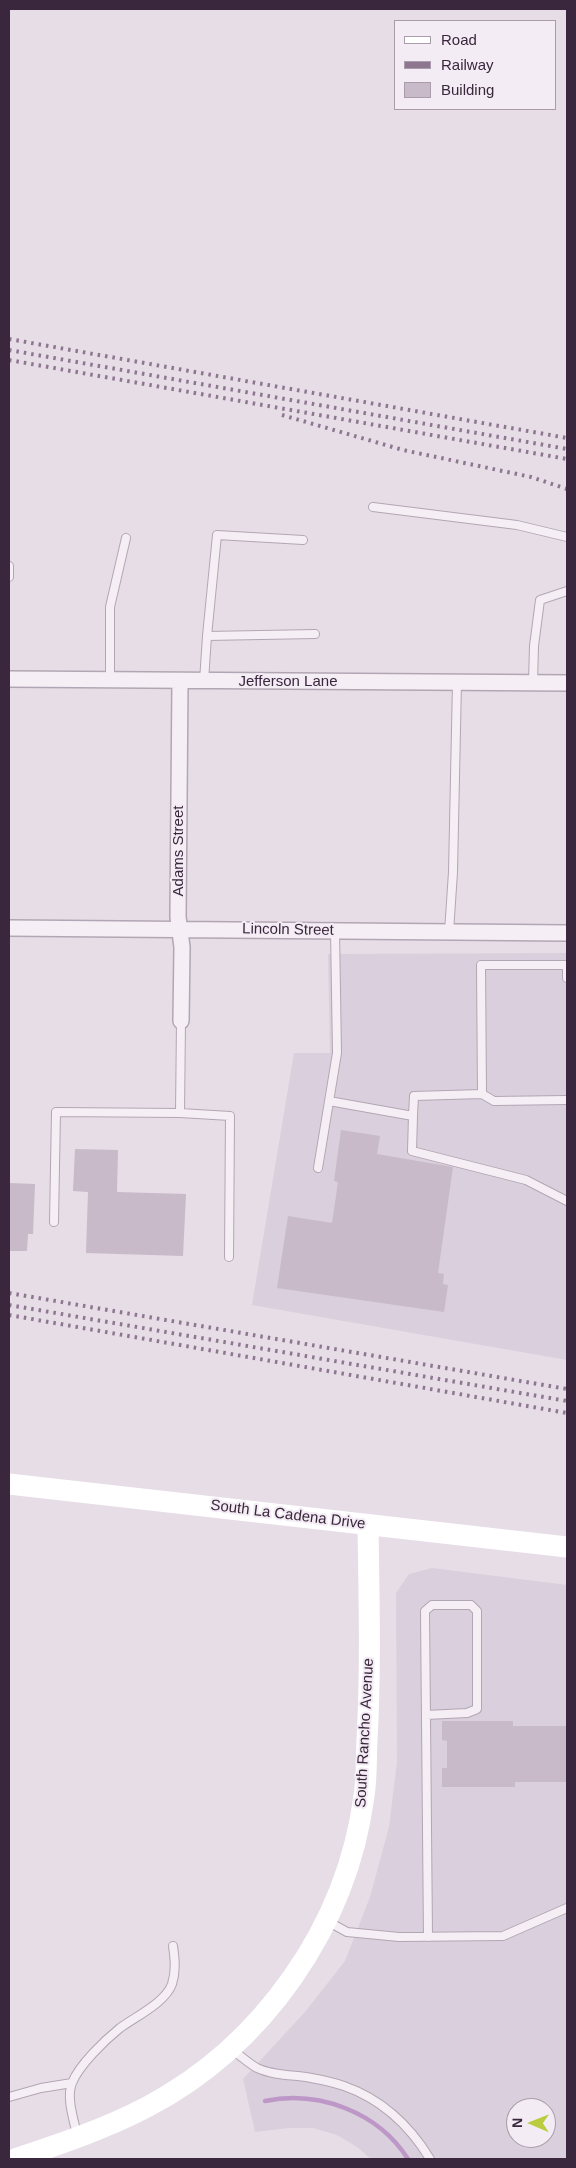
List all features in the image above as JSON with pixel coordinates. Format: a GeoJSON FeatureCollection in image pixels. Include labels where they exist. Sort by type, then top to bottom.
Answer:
{"type":"FeatureCollection","features":[{"type":"Feature","properties":{"kind":"main road","name":"South La Cadena Drive"},"geometry":{"type":"LineString","coordinates":[[9,1484],[567,1547]]}},
{"type":"Feature","properties":{"kind":"main road","name":"South Rancho Avenue"},"geometry":{"type":"LineString","coordinates":[[15,2159],[77,2137],[147,2107],[194,2078],[231,2049],[256,2025],[307,1956],[326,1920],[343,1881],[355,1840],[364,1796],[371,1678],[368,1525]]}},
{"type":"Feature","properties":{"kind":"street","name":"Jefferson Lane"},"geometry":{"type":"LineString","coordinates":[[9,679],[567,683]]}},
{"type":"Feature","properties":{"kind":"street","name":"Adams Street"},"geometry":{"type":"LineString","coordinates":[[180,681],[178,917],[182,947],[181,1021]]}},
{"type":"Feature","properties":{"kind":"street","name":"Lincoln Street"},"geometry":{"type":"LineString","coordinates":[[9,928],[567,933]]}},
{"type":"Feature","properties":{"kind":"lane"},"geometry":{"type":"LineString","coordinates":[[373,507],[517,525],[567,537]]}},
{"type":"Feature","properties":{"kind":"lane"},"geometry":{"type":"LineString","coordinates":[[204,681],[217,536],[303,540]]}},
{"type":"Feature","properties":{"kind":"lane"},"geometry":{"type":"LineString","coordinates":[[110,680],[110,606],[126,538]]}},
{"type":"Feature","properties":{"kind":"lane"},"geometry":{"type":"LineString","coordinates":[[9,566],[9,577]]}},
{"type":"Feature","properties":{"kind":"lane"},"geometry":{"type":"LineString","coordinates":[[533,683],[534,646],[540,600],[567,592]]}},
{"type":"Feature","properties":{"kind":"lane"},"geometry":{"type":"LineString","coordinates":[[207,636],[315,634]]}},
{"type":"Feature","properties":{"kind":"lane"},"geometry":{"type":"LineString","coordinates":[[449,932],[453,872],[457,682]]}},
{"type":"Feature","properties":{"kind":"lane"},"geometry":{"type":"LineString","coordinates":[[318,1168],[336,1053],[335,931]]}},
{"type":"Feature","properties":{"kind":"lane"},"geometry":{"type":"LineString","coordinates":[[482,1094],[481,965],[567,965],[567,978]]}},
{"type":"Feature","properties":{"kind":"lane"},"geometry":{"type":"LineString","coordinates":[[180,1113],[181,1021]]}},
{"type":"Feature","properties":{"kind":"lane"},"geometry":{"type":"LineString","coordinates":[[567,1100],[494,1101],[482,1094],[414,1096],[412,1151],[526,1180],[567,1201]]}},
{"type":"Feature","properties":{"kind":"lane"},"geometry":{"type":"LineString","coordinates":[[329,1101],[413,1116]]}},
{"type":"Feature","properties":{"kind":"lane"},"geometry":{"type":"LineString","coordinates":[[54,1222],[56,1112],[180,1113],[230,1116],[229,1257]]}},
{"type":"Feature","properties":{"kind":"lane"},"geometry":{"type":"LineString","coordinates":[[426,1715],[467,1713],[478,1709],[477,1611],[471,1605],[432,1605],[425,1611],[428,1936]]}},
{"type":"Feature","properties":{"kind":"lane"},"geometry":{"type":"LineString","coordinates":[[326,1920],[347,1932],[399,1937],[504,1936],[567,1908]]}},
{"type":"Feature","properties":{"kind":"lane"},"geometry":{"type":"LineString","coordinates":[[77,2137],[70,2102],[72,2083],[92,2054],[118,2030],[163,1998],[172,1986],[176,1968],[173,1946]]}},
{"type":"Feature","properties":{"kind":"lane"},"geometry":{"type":"LineString","coordinates":[[231,2049],[257,2068],[283,2076],[307,2078],[345,2086],[376,2102],[398,2118],[417,2137],[430,2159]]}},
{"type":"Feature","properties":{"kind":"lane"},"geometry":{"type":"LineString","coordinates":[[9,2097],[41,2088],[72,2083]]}},
{"type":"Feature","properties":{"kind":"shaded area"},"geometry":{"type":"Polygon","coordinates":[[[567,953],[567,1360],[252,1305],[294,1053],[330,1053],[328,954],[567,953]]]}},
{"type":"Feature","properties":{"kind":"shaded area"},"geometry":{"type":"Polygon","coordinates":[[[432,1568],[567,1585],[567,2159],[371,2159],[357,2147],[337,2135],[313,2128],[289,2128],[255,2132],[243,2079],[305,2012],[345,1961],[370,1897],[389,1827],[397,1762],[396,1593],[409,1574],[432,1568]]]}},
{"type":"Feature","properties":{"kind":"building"},"geometry":{"type":"Polygon","coordinates":[[[341,1130],[380,1136],[377,1154],[453,1167],[438,1273],[444,1274],[443,1284],[448,1285],[444,1312],[277,1288],[288,1216],[332,1223],[338,1182],[334,1181],[341,1130]]]}},
{"type":"Feature","properties":{"kind":"building"},"geometry":{"type":"Polygon","coordinates":[[[75,1149],[118,1150],[117,1192],[186,1194],[183,1256],[86,1253],[88,1192],[73,1191],[75,1149]]]}},
{"type":"Feature","properties":{"kind":"building"},"geometry":{"type":"Polygon","coordinates":[[[9,1183],[35,1184],[33,1234],[28,1234],[27,1251],[9,1251],[9,1183]]]}},
{"type":"Feature","properties":{"kind":"building"},"geometry":{"type":"Polygon","coordinates":[[[442,1721],[513,1721],[513,1726],[567,1726],[567,1782],[515,1782],[515,1787],[442,1787],[442,1768],[447,1768],[447,1741],[442,1740],[442,1721]]]}},
{"type":"Feature","properties":{"kind":"waterway"},"geometry":{"type":"LineString","coordinates":[[265,2101],[285,2098],[306,2099],[346,2108],[364,2117],[381,2129],[408,2159]]}},
{"type":"Feature","properties":{"kind":"railway"},"geometry":{"type":"LineString","coordinates":[[9,339],[567,438]]}},
{"type":"Feature","properties":{"kind":"railway"},"geometry":{"type":"LineString","coordinates":[[9,350],[567,449]]}},
{"type":"Feature","properties":{"kind":"railway"},"geometry":{"type":"LineString","coordinates":[[9,360],[567,459]]}},
{"type":"Feature","properties":{"kind":"railway"},"geometry":{"type":"LineString","coordinates":[[282,415],[403,450],[531,477],[567,489]]}},
{"type":"Feature","properties":{"kind":"railway"},"geometry":{"type":"LineString","coordinates":[[9,1293],[567,1389]]}},
{"type":"Feature","properties":{"kind":"railway"},"geometry":{"type":"LineString","coordinates":[[9,1305],[567,1401]]}},
{"type":"Feature","properties":{"kind":"railway"},"geometry":{"type":"LineString","coordinates":[[9,1315],[567,1413]]}}]}
